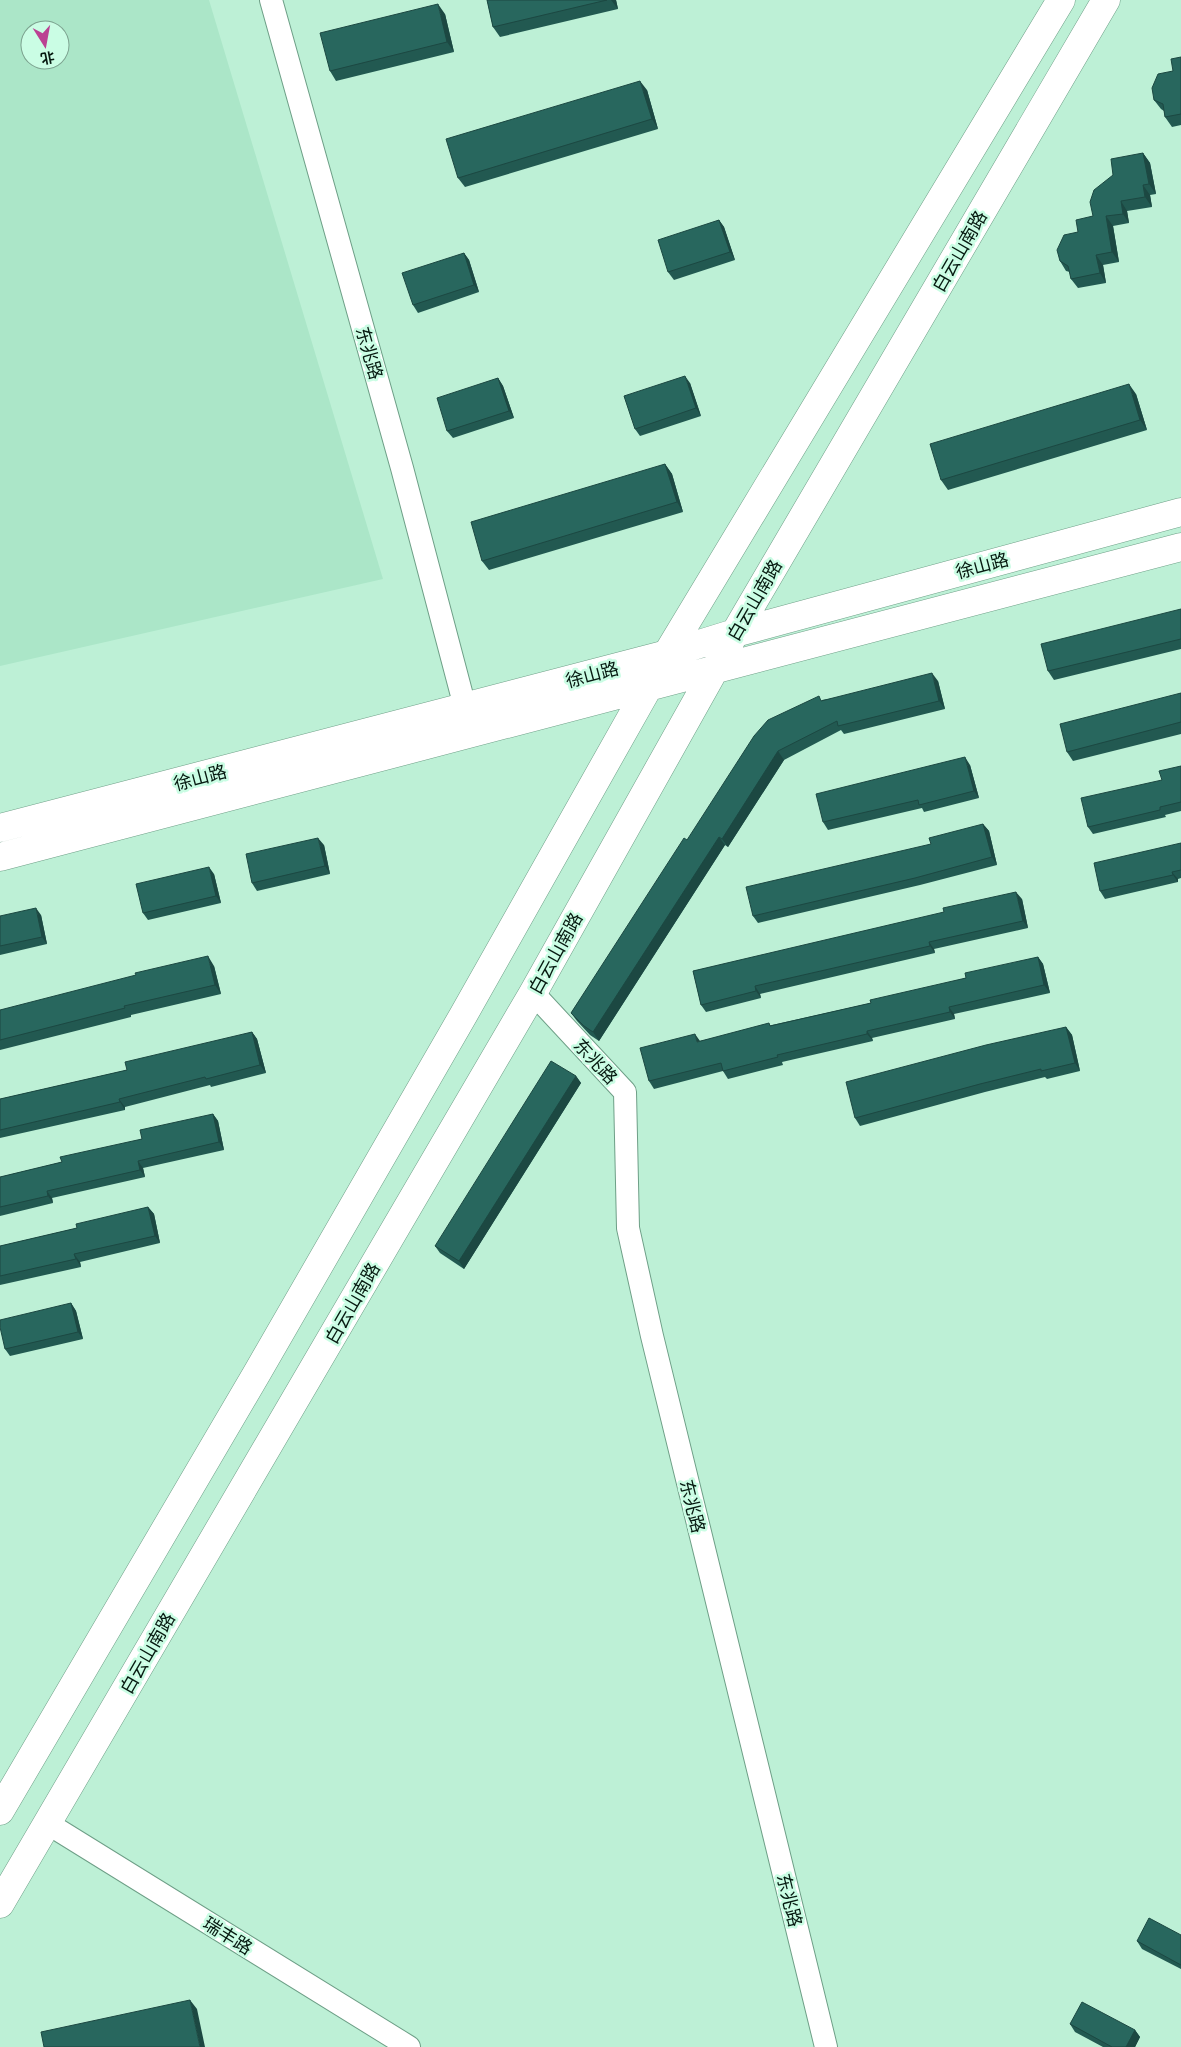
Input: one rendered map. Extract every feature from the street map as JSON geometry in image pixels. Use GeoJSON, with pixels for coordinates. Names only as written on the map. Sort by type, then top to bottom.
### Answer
{"type":"FeatureCollection","features":[{"type":"Feature","properties":{"kind":"main road"},"geometry":{"type":"LineString","coordinates":[[0,1811],[257,1373],[454,1031],[667,654],[1061,0]]}},
{"type":"Feature","properties":{"kind":"main road","name":"白云山南路"},"geometry":{"type":"LineString","coordinates":[[0,1904],[533,994],[713,671],[1106,0]]}},
{"type":"Feature","properties":{"kind":"main road","name":"徐山路"},"geometry":{"type":"LineString","coordinates":[[0,828],[667,654],[735,633],[1181,512]]}},
{"type":"Feature","properties":{"kind":"main road","name":"徐山路"},"geometry":{"type":"LineString","coordinates":[[0,857],[1181,547]]}},
{"type":"Feature","properties":{"kind":"street","name":"东兆路"},"geometry":{"type":"LineString","coordinates":[[271,0],[402,468],[466,707]]}},
{"type":"Feature","properties":{"kind":"street","name":"东兆路"},"geometry":{"type":"LineString","coordinates":[[533,994],[625,1092],[628,1228],[652,1336],[826,2047]]}},
{"type":"Feature","properties":{"kind":"street","name":"瑞丰路"},"geometry":{"type":"LineString","coordinates":[[47,1823],[409,2047]]}},
{"type":"Feature","properties":{"kind":"shaded area"},"geometry":{"type":"Polygon","coordinates":[[[0,0],[209,0],[383,579],[0,666],[0,0]]]}},
{"type":"Feature","properties":{"kind":"building"},"geometry":{"type":"Polygon","coordinates":[[[487,0],[607,0],[493,27],[487,0]]]}},
{"type":"Feature","properties":{"kind":"building"},"geometry":{"type":"Polygon","coordinates":[[[438,4],[447,42],[330,71],[320,33],[438,4]]]}},
{"type":"Feature","properties":{"kind":"building"},"geometry":{"type":"Polygon","coordinates":[[[1181,57],[1181,114],[1165,117],[1163,104],[1154,100],[1152,88],[1158,74],[1173,71],[1171,59],[1181,57]]]}},
{"type":"Feature","properties":{"kind":"building"},"geometry":{"type":"Polygon","coordinates":[[[640,81],[652,119],[458,178],[446,139],[640,81]]]}},
{"type":"Feature","properties":{"kind":"building"},"geometry":{"type":"Polygon","coordinates":[[[1143,153],[1149,184],[1143,185],[1145,197],[1121,201],[1123,214],[1106,216],[1112,252],[1096,255],[1100,273],[1071,279],[1068,266],[1060,261],[1057,250],[1064,235],[1078,232],[1076,220],[1093,216],[1090,202],[1094,190],[1113,175],[1111,159],[1143,153]]]}},
{"type":"Feature","properties":{"kind":"building"},"geometry":{"type":"Polygon","coordinates":[[[719,220],[730,252],[668,272],[658,240],[719,220]]]}},
{"type":"Feature","properties":{"kind":"building"},"geometry":{"type":"Polygon","coordinates":[[[464,253],[474,285],[413,305],[402,273],[464,253]]]}},
{"type":"Feature","properties":{"kind":"building"},"geometry":{"type":"Polygon","coordinates":[[[685,376],[696,408],[635,429],[624,396],[685,376]]]}},
{"type":"Feature","properties":{"kind":"building"},"geometry":{"type":"Polygon","coordinates":[[[498,378],[509,411],[447,431],[437,398],[498,378]]]}},
{"type":"Feature","properties":{"kind":"building"},"geometry":{"type":"Polygon","coordinates":[[[1129,384],[1140,420],[941,480],[930,444],[1129,384]]]}},
{"type":"Feature","properties":{"kind":"building"},"geometry":{"type":"Polygon","coordinates":[[[665,464],[677,502],[482,561],[471,522],[665,464]]]}},
{"type":"Feature","properties":{"kind":"building"},"geometry":{"type":"Polygon","coordinates":[[[1181,609],[1181,639],[1048,671],[1041,644],[1181,609]]]}},
{"type":"Feature","properties":{"kind":"building"},"geometry":{"type":"Polygon","coordinates":[[[932,673],[939,701],[838,726],[837,721],[778,751],[722,839],[719,837],[593,1032],[571,1013],[684,838],[687,840],[754,736],[768,720],[819,696],[821,701],[932,673]]]}},
{"type":"Feature","properties":{"kind":"building"},"geometry":{"type":"Polygon","coordinates":[[[1181,693],[1181,722],[1067,752],[1060,724],[1181,693]]]}},
{"type":"Feature","properties":{"kind":"building"},"geometry":{"type":"Polygon","coordinates":[[[965,757],[974,791],[919,805],[918,800],[823,822],[816,794],[965,757]]]}},
{"type":"Feature","properties":{"kind":"building"},"geometry":{"type":"Polygon","coordinates":[[[1181,766],[1181,802],[1160,807],[1160,810],[1088,827],[1081,798],[1162,780],[1159,771],[1181,766]]]}},
{"type":"Feature","properties":{"kind":"building"},"geometry":{"type":"Polygon","coordinates":[[[983,824],[992,857],[915,878],[753,916],[746,887],[931,844],[929,838],[983,824]]]}},
{"type":"Feature","properties":{"kind":"building"},"geometry":{"type":"Polygon","coordinates":[[[318,838],[325,866],[252,883],[246,854],[318,838]]]}},
{"type":"Feature","properties":{"kind":"building"},"geometry":{"type":"Polygon","coordinates":[[[1181,843],[1181,870],[1172,872],[1173,875],[1100,891],[1094,863],[1181,843]]]}},
{"type":"Feature","properties":{"kind":"building"},"geometry":{"type":"Polygon","coordinates":[[[209,867],[216,896],[143,913],[136,884],[209,867]]]}},
{"type":"Feature","properties":{"kind":"building"},"geometry":{"type":"Polygon","coordinates":[[[1016,892],[1023,921],[929,942],[930,946],[755,986],[756,991],[701,1005],[693,971],[944,912],[943,908],[1016,892]]]}},
{"type":"Feature","properties":{"kind":"building"},"geometry":{"type":"Polygon","coordinates":[[[36,908],[42,937],[0,946],[0,916],[36,908]]]}},
{"type":"Feature","properties":{"kind":"building"},"geometry":{"type":"Polygon","coordinates":[[[208,956],[215,985],[124,1006],[125,1008],[0,1040],[0,1010],[136,975],[135,973],[208,956]]]}},
{"type":"Feature","properties":{"kind":"building"},"geometry":{"type":"Polygon","coordinates":[[[1038,957],[1044,985],[949,1007],[950,1012],[867,1031],[867,1034],[777,1055],[778,1057],[723,1071],[721,1063],[649,1081],[640,1048],[695,1034],[697,1042],[769,1023],[770,1026],[871,1003],[870,1000],[966,978],[965,973],[1038,957]]]}},
{"type":"Feature","properties":{"kind":"building"},"geometry":{"type":"Polygon","coordinates":[[[1066,1027],[1075,1063],[980,1084],[855,1118],[846,1082],[986,1045],[1066,1027]]]}},
{"type":"Feature","properties":{"kind":"building"},"geometry":{"type":"Polygon","coordinates":[[[252,1032],[260,1065],[119,1099],[120,1102],[0,1130],[0,1099],[127,1070],[125,1062],[252,1032]]]}},
{"type":"Feature","properties":{"kind":"building"},"geometry":{"type":"Polygon","coordinates":[[[551,1061],[576,1076],[459,1261],[435,1246],[551,1061]]]}},
{"type":"Feature","properties":{"kind":"building"},"geometry":{"type":"Polygon","coordinates":[[[213,1114],[219,1142],[138,1161],[140,1170],[47,1191],[48,1196],[0,1207],[0,1177],[62,1162],[60,1157],[142,1139],[140,1130],[213,1114]]]}},
{"type":"Feature","properties":{"kind":"building"},"geometry":{"type":"Polygon","coordinates":[[[148,1207],[155,1236],[74,1254],[76,1259],[0,1276],[0,1246],[77,1228],[76,1224],[148,1207]]]}},
{"type":"Feature","properties":{"kind":"building"},"geometry":{"type":"Polygon","coordinates":[[[71,1303],[78,1332],[5,1349],[0,1320],[71,1303]]]}},
{"type":"Feature","properties":{"kind":"building"},"geometry":{"type":"Polygon","coordinates":[[[1149,1918],[1181,1935],[1181,1965],[1137,1941],[1149,1918]]]}},
{"type":"Feature","properties":{"kind":"building"},"geometry":{"type":"Polygon","coordinates":[[[190,2000],[200,2047],[44,2047],[41,2032],[190,2000]]]}},
{"type":"Feature","properties":{"kind":"building"},"geometry":{"type":"Polygon","coordinates":[[[1082,2002],[1135,2030],[1126,2047],[1112,2047],[1070,2024],[1082,2002]]]}}]}
